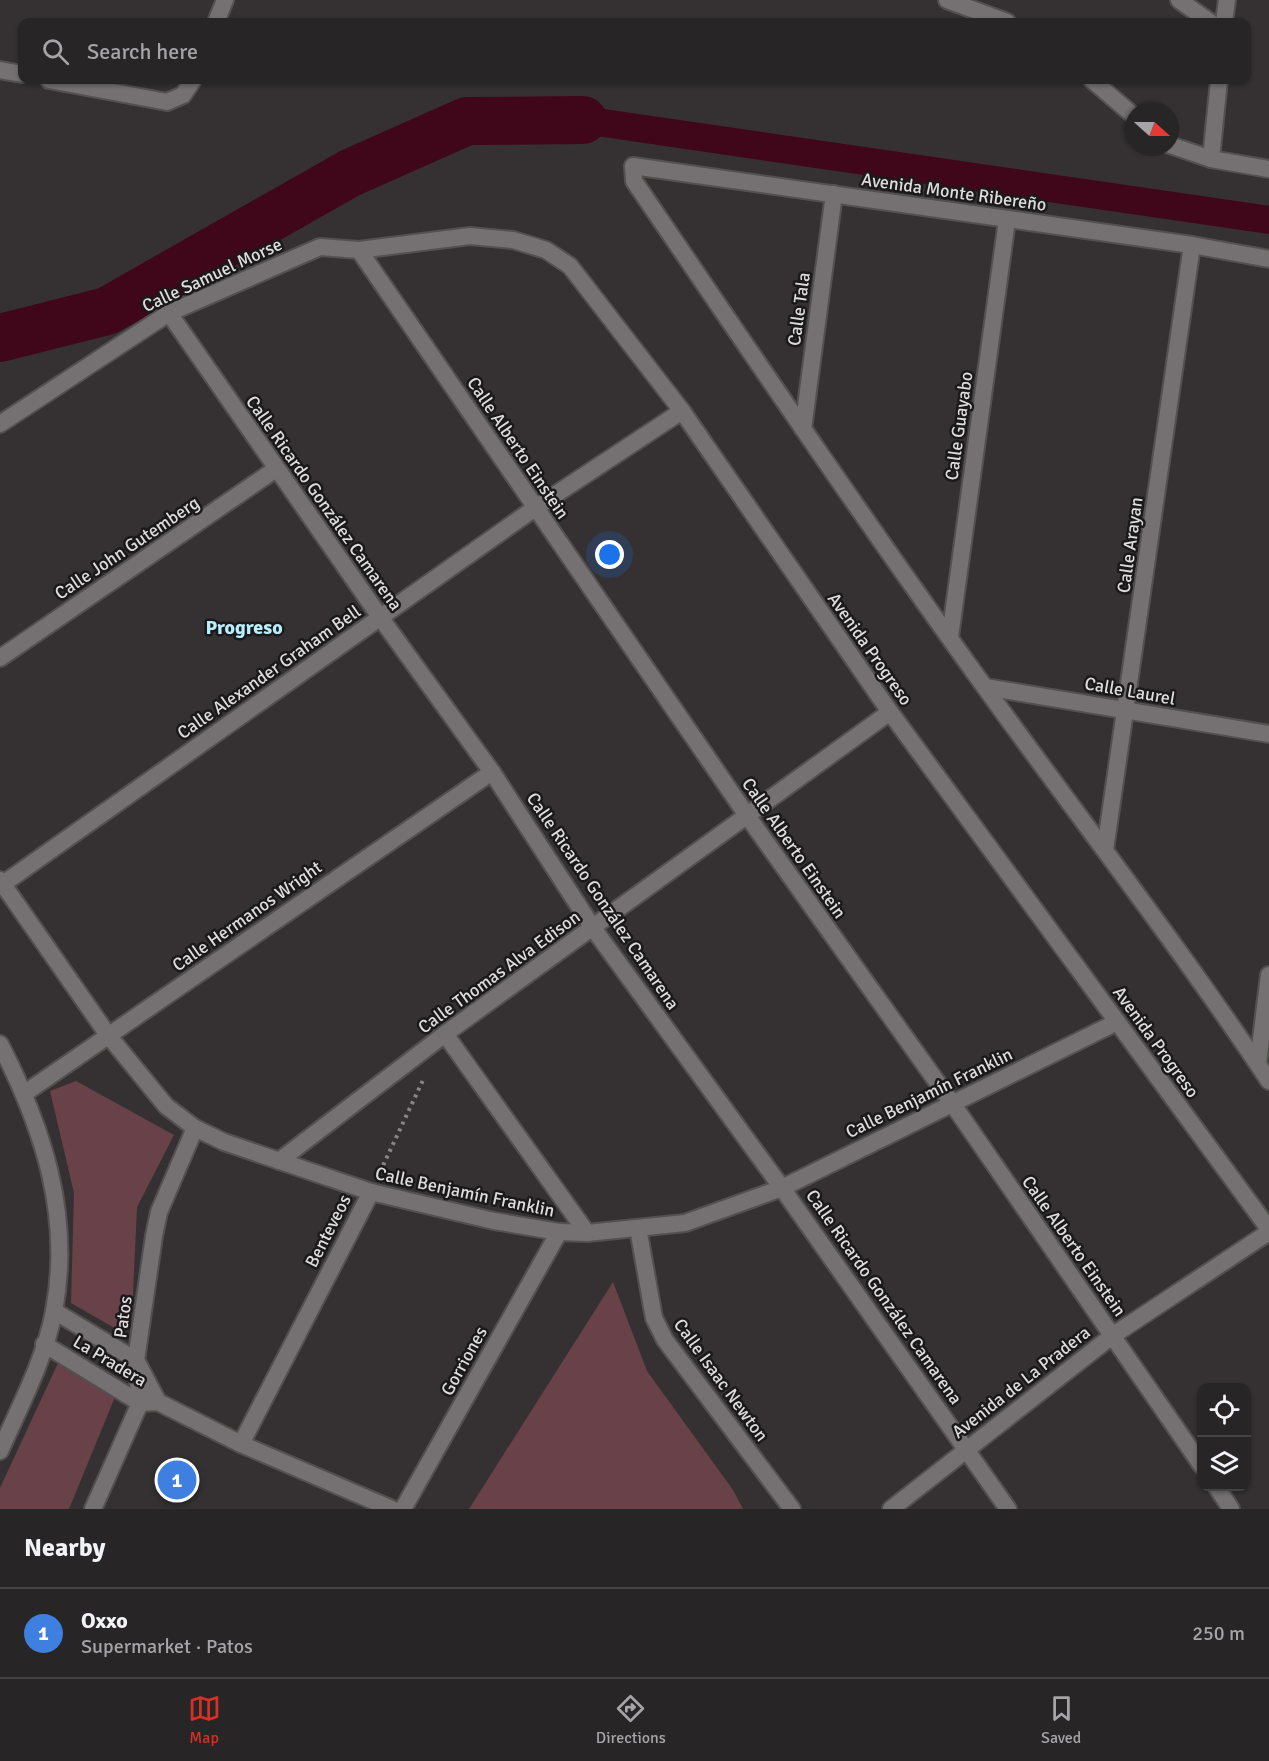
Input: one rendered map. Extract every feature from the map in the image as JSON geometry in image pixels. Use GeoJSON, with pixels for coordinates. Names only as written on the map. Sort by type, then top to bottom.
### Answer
{"type":"FeatureCollection","features":[{"type":"Feature","properties":{"kind":"street"},"geometry":{"type":"LineString","coordinates":[[218,18],[225,0]]}},
{"type":"Feature","properties":{"kind":"street"},"geometry":{"type":"LineString","coordinates":[[947,0],[996,18]]}},
{"type":"Feature","properties":{"kind":"street"},"geometry":{"type":"LineString","coordinates":[[1179,0],[1204,18]]}},
{"type":"Feature","properties":{"kind":"street"},"geometry":{"type":"LineString","coordinates":[[1225,18],[1227,0]]}},
{"type":"Feature","properties":{"kind":"street"},"geometry":{"type":"LineString","coordinates":[[0,70],[18,73]]}},
{"type":"Feature","properties":{"kind":"street"},"geometry":{"type":"LineString","coordinates":[[70,84],[166,102],[183,94],[190,84]]}},
{"type":"Feature","properties":{"kind":"street"},"geometry":{"type":"LineString","coordinates":[[1097,84],[1125,108]]}},
{"type":"Feature","properties":{"kind":"street"},"geometry":{"type":"LineString","coordinates":[[1211,159],[1219,84]]}},
{"type":"Feature","properties":{"kind":"street"},"geometry":{"type":"LineString","coordinates":[[1179,148],[1211,159],[1269,169]]}},
{"type":"Feature","properties":{"kind":"street","name":"Avenida Monte Ribereño"},"geometry":{"type":"LineString","coordinates":[[803,429],[634,181],[633,166],[1192,245],[1269,259]]}},
{"type":"Feature","properties":{"kind":"street","name":"Calle Tala"},"geometry":{"type":"LineString","coordinates":[[803,429],[834,194]]}},
{"type":"Feature","properties":{"kind":"street","name":"Calle Guayabo"},"geometry":{"type":"LineString","coordinates":[[950,637],[1007,220]]}},
{"type":"Feature","properties":{"kind":"street","name":"Avenida Progreso"},"geometry":{"type":"LineString","coordinates":[[359,250],[470,236],[513,240],[546,250],[570,266],[682,411],[890,712],[1269,1230]]}},
{"type":"Feature","properties":{"kind":"street","name":"Calle Arayan"},"geometry":{"type":"LineString","coordinates":[[1105,850],[1127,710],[1192,245]]}},
{"type":"Feature","properties":{"kind":"street","name":"Calle Samuel Morse"},"geometry":{"type":"LineString","coordinates":[[0,424],[169,313],[320,247],[359,250]]}},
{"type":"Feature","properties":{"kind":"street","name":"Calle Alberto Einstein"},"geometry":{"type":"LineString","coordinates":[[359,250],[746,814],[952,1103],[1197,1459]]}},
{"type":"Feature","properties":{"kind":"street","name":"Calle Ricardo González Camarena"},"geometry":{"type":"LineString","coordinates":[[169,313],[380,617],[492,772],[593,928],[782,1188],[1008,1509]]}},
{"type":"Feature","properties":{"kind":"street","name":"Calle Alexander Graham Bell"},"geometry":{"type":"LineString","coordinates":[[1,883],[535,508],[682,411]]}},
{"type":"Feature","properties":{"kind":"street"},"geometry":{"type":"LineString","coordinates":[[803,429],[984,687],[1105,850],[1269,1081]]}},
{"type":"Feature","properties":{"kind":"street","name":"Calle John Gutemberg"},"geometry":{"type":"LineString","coordinates":[[0,658],[276,469]]}},
{"type":"Feature","properties":{"kind":"street","name":"Calle Laurel"},"geometry":{"type":"LineString","coordinates":[[984,687],[1269,734]]}},
{"type":"Feature","properties":{"kind":"street","name":"Calle Thomas Alva Edison"},"geometry":{"type":"LineString","coordinates":[[279,1161],[445,1034],[890,712]]}},
{"type":"Feature","properties":{"kind":"street","name":"Calle Hermanos Wright"},"geometry":{"type":"LineString","coordinates":[[25,1093],[492,772]]}},
{"type":"Feature","properties":{"kind":"street","name":"Calle Benjamín Franklin"},"geometry":{"type":"LineString","coordinates":[[1,883],[108,1035],[166,1106],[195,1128],[224,1142],[371,1192],[494,1221],[559,1232],[587,1233],[685,1223],[782,1188],[1117,1022]]}},
{"type":"Feature","properties":{"kind":"street"},"geometry":{"type":"LineString","coordinates":[[1258,1064],[1269,975]]}},
{"type":"Feature","properties":{"kind":"street"},"geometry":{"type":"LineString","coordinates":[[445,1034],[587,1233]]}},
{"type":"Feature","properties":{"kind":"street"},"geometry":{"type":"LineString","coordinates":[[0,1044],[25,1093],[52,1176],[58,1212],[59,1250],[54,1311],[44,1344],[0,1451]]}},
{"type":"Feature","properties":{"kind":"street","name":"Patos"},"geometry":{"type":"LineString","coordinates":[[93,1509],[140,1403],[136,1360],[159,1212],[195,1128]]}},
{"type":"Feature","properties":{"kind":"street","name":"Benteveos"},"geometry":{"type":"LineString","coordinates":[[241,1444],[371,1192]]}},
{"type":"Feature","properties":{"kind":"street","name":"Calle Isaac Newton"},"geometry":{"type":"LineString","coordinates":[[638,1228],[654,1318],[665,1340],[792,1509]]}},
{"type":"Feature","properties":{"kind":"street","name":"Avenida de La Pradera"},"geometry":{"type":"LineString","coordinates":[[891,1509],[1112,1336],[1269,1230]]}},
{"type":"Feature","properties":{"kind":"street","name":"Gorriones"},"geometry":{"type":"LineString","coordinates":[[403,1509],[559,1232]]}},
{"type":"Feature","properties":{"kind":"street","name":"La Pradera"},"geometry":{"type":"LineString","coordinates":[[44,1344],[140,1403],[158,1402],[136,1360],[54,1311]]}},
{"type":"Feature","properties":{"kind":"street"},"geometry":{"type":"LineString","coordinates":[[158,1402],[241,1444],[392,1509]]}},
{"type":"Feature","properties":{"kind":"street"},"geometry":{"type":"LineString","coordinates":[[1219,1491],[1231,1509]]}},
{"type":"Feature","properties":{"kind":"path","name":"Benteveos"},"geometry":{"type":"LineString","coordinates":[[371,1192],[425,1076]]}},
{"type":"Feature","properties":{"kind":"shaded area"},"geometry":{"type":"Polygon","coordinates":[[[76,1081],[174,1135],[137,1207],[132,1315],[129,1328],[118,1330],[71,1303],[74,1193],[50,1091],[76,1081]]]}},
{"type":"Feature","properties":{"kind":"shaded area"},"geometry":{"type":"Polygon","coordinates":[[[613,1282],[647,1371],[733,1490],[743,1509],[469,1509],[613,1282]]]}},
{"type":"Feature","properties":{"kind":"shaded area"},"geometry":{"type":"Polygon","coordinates":[[[59,1361],[115,1397],[69,1509],[0,1509],[0,1488],[59,1361]]]}},
{"type":"Feature","properties":{"kind":"waterway"},"geometry":{"type":"LineString","coordinates":[[583,120],[1269,220]]}},
{"type":"Feature","properties":{"kind":"waterway"},"geometry":{"type":"LineString","coordinates":[[0,338],[107,311],[350,173],[467,121],[583,120]]}},
{"type":"Feature","properties":{"kind":"place","name":"Oxxo"},"geometry":{"type":"Point","coordinates":[177,1480]}},
{"type":"Feature","properties":{"kind":"district","name":"Progreso"},"geometry":{"type":"Point","coordinates":[244,627]}}]}
